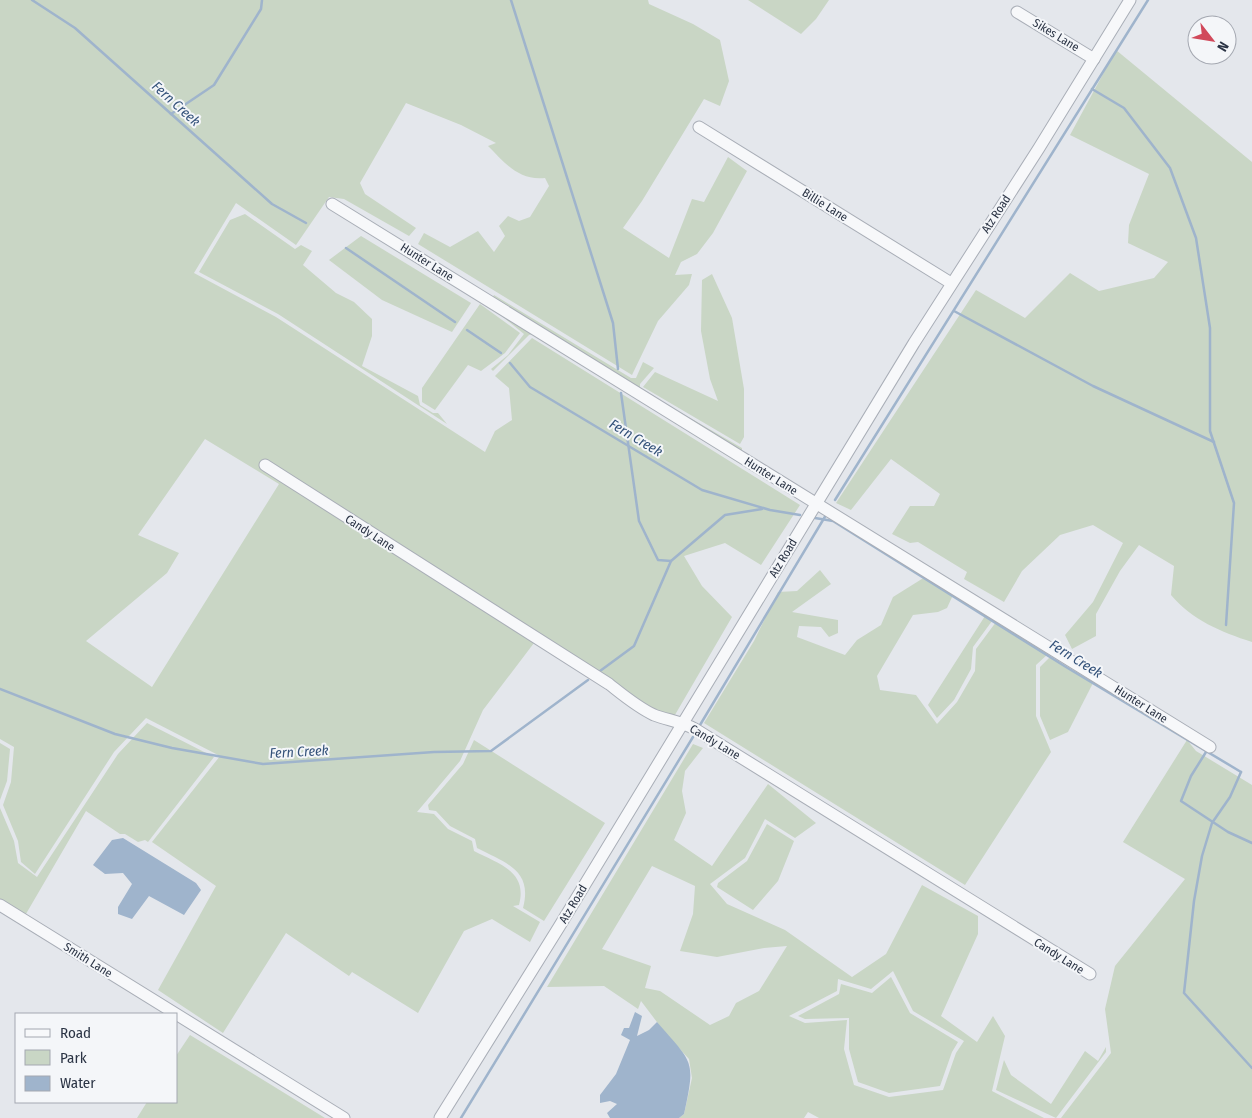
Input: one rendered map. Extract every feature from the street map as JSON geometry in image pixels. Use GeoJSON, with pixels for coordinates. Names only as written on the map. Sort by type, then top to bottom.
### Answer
{"type":"FeatureCollection","features":[{"type":"Feature","properties":{"kind":"street","name":"Atz Road"},"geometry":{"type":"LineString","coordinates":[[440,1118],[950,283],[1039,148],[1130,0]]}},
{"type":"Feature","properties":{"kind":"street","name":"Sikes Lane"},"geometry":{"type":"LineString","coordinates":[[1017,12],[1094,59]]}},
{"type":"Feature","properties":{"kind":"street","name":"Billie Lane"},"geometry":{"type":"LineString","coordinates":[[699,127],[950,283]]}},
{"type":"Feature","properties":{"kind":"street","name":"Hunter Lane"},"geometry":{"type":"LineString","coordinates":[[332,204],[1210,747]]}},
{"type":"Feature","properties":{"kind":"street","name":"Candy Lane"},"geometry":{"type":"LineString","coordinates":[[264,465],[609,684],[632,702],[654,715],[683,723],[1090,974]]}},
{"type":"Feature","properties":{"kind":"street","name":"Smith Lane"},"geometry":{"type":"LineString","coordinates":[[0,905],[174,1013]]}},
{"type":"Feature","properties":{"kind":"street","name":"Smith Lane"},"geometry":{"type":"LineString","coordinates":[[178,1015],[344,1118]]}},
{"type":"Feature","properties":{"kind":"green space"},"geometry":{"type":"Polygon","coordinates":[[[0,0],[648,0],[649,4],[693,24],[720,40],[729,81],[720,106],[704,99],[642,201],[623,228],[669,258],[692,199],[704,202],[728,157],[747,171],[713,233],[697,254],[681,262],[675,275],[692,274],[689,285],[658,321],[632,375],[418,244],[424,233],[450,247],[478,231],[494,252],[505,236],[499,226],[508,216],[519,221],[530,217],[549,186],[545,178],[528,177],[513,170],[488,146],[496,143],[461,125],[406,103],[360,183],[365,194],[416,228],[409,236],[344,199],[329,197],[296,245],[236,203],[194,273],[276,317],[485,452],[495,431],[512,420],[509,388],[495,376],[532,338],[800,505],[761,565],[725,543],[684,556],[702,586],[732,617],[672,720],[654,715],[537,639],[483,710],[460,761],[417,812],[434,814],[448,829],[472,841],[474,851],[502,865],[515,876],[521,893],[519,905],[513,906],[540,922],[530,942],[492,919],[464,931],[418,1013],[352,972],[349,976],[286,933],[223,1033],[158,990],[216,886],[152,842],[220,756],[146,718],[114,752],[35,874],[21,862],[18,841],[3,805],[11,782],[14,747],[0,739],[0,0]],[[205,439],[138,535],[179,553],[167,573],[86,641],[152,687],[279,484],[205,439]]]}},
{"type":"Feature","properties":{"kind":"green space"},"geometry":{"type":"Polygon","coordinates":[[[748,0],[829,0],[816,19],[801,34],[748,0]]]}},
{"type":"Feature","properties":{"kind":"green space"},"geometry":{"type":"Polygon","coordinates":[[[1116,50],[1252,162],[1252,642],[1208,624],[1179,604],[1171,595],[1174,566],[1139,545],[1120,571],[1096,614],[1096,636],[1072,649],[1065,635],[1093,602],[1123,543],[1093,525],[1060,535],[1022,571],[1004,602],[964,579],[967,572],[918,542],[910,543],[892,534],[910,506],[934,506],[940,494],[891,459],[851,510],[836,503],[976,290],[1025,318],[1070,273],[1099,291],[1154,278],[1168,262],[1128,243],[1129,225],[1149,174],[1070,135],[1116,50]]]}},
{"type":"Feature","properties":{"kind":"green space"},"geometry":{"type":"Polygon","coordinates":[[[245,214],[295,249],[301,245],[312,251],[303,265],[336,293],[354,302],[372,319],[372,336],[362,366],[418,396],[420,405],[433,413],[438,413],[447,424],[278,314],[199,272],[230,220],[245,214]]]}},
{"type":"Feature","properties":{"kind":"green space"},"geometry":{"type":"Polygon","coordinates":[[[361,236],[471,303],[452,332],[382,300],[329,260],[361,236]]]}},
{"type":"Feature","properties":{"kind":"green space"},"geometry":{"type":"Polygon","coordinates":[[[712,274],[732,318],[744,389],[744,437],[740,444],[643,387],[655,372],[718,401],[710,379],[701,331],[702,280],[712,274]]]}},
{"type":"Feature","properties":{"kind":"green space"},"geometry":{"type":"Polygon","coordinates":[[[494,295],[631,378],[636,378],[643,362],[654,368],[640,384],[640,389],[742,448],[742,465],[533,334],[529,335],[493,371],[491,369],[508,355],[524,334],[488,305],[494,295]]]}},
{"type":"Feature","properties":{"kind":"green space"},"geometry":{"type":"Polygon","coordinates":[[[480,304],[520,333],[505,353],[481,371],[468,365],[435,410],[422,402],[422,388],[480,304]]]}},
{"type":"Feature","properties":{"kind":"green space"},"geometry":{"type":"Polygon","coordinates":[[[820,570],[831,584],[792,612],[838,620],[838,633],[829,637],[821,627],[799,626],[797,637],[845,655],[857,640],[881,625],[893,597],[925,577],[953,595],[947,608],[938,612],[913,615],[877,676],[880,690],[916,695],[937,724],[957,702],[975,671],[976,649],[996,622],[1048,654],[1036,665],[1036,716],[1051,752],[965,885],[704,723],[754,641],[778,592],[797,591],[820,570]]]}},
{"type":"Feature","properties":{"kind":"green space"},"geometry":{"type":"Polygon","coordinates":[[[985,616],[992,621],[973,647],[971,669],[954,700],[937,718],[928,705],[985,616]]]}},
{"type":"Feature","properties":{"kind":"green space"},"geometry":{"type":"Polygon","coordinates":[[[1050,657],[1093,683],[1068,732],[1050,740],[1040,716],[1040,667],[1050,657]]]}},
{"type":"Feature","properties":{"kind":"green space"},"geometry":{"type":"Polygon","coordinates":[[[147,723],[214,757],[148,842],[145,840],[138,842],[125,834],[120,834],[86,811],[23,919],[0,906],[0,808],[14,841],[18,863],[37,877],[118,754],[147,723]]]}},
{"type":"Feature","properties":{"kind":"green space"},"geometry":{"type":"Polygon","coordinates":[[[474,740],[605,823],[544,921],[523,908],[524,885],[515,869],[477,848],[475,839],[450,826],[436,811],[429,810],[428,805],[463,764],[474,740]]]}},
{"type":"Feature","properties":{"kind":"green space"},"geometry":{"type":"Polygon","coordinates":[[[1187,740],[1196,751],[1252,785],[1252,1118],[1061,1118],[1111,1053],[1105,1009],[1115,966],[1185,879],[1123,842],[1187,740]]]}},
{"type":"Feature","properties":{"kind":"green space"},"geometry":{"type":"Polygon","coordinates":[[[0,743],[10,749],[7,781],[0,800],[0,743]]]}},
{"type":"Feature","properties":{"kind":"green space"},"geometry":{"type":"Polygon","coordinates":[[[693,744],[703,748],[685,771],[682,791],[686,813],[674,840],[712,866],[768,784],[816,823],[795,838],[765,819],[745,858],[710,884],[727,904],[785,930],[852,977],[886,954],[922,885],[978,916],[978,934],[941,1016],[977,1042],[993,1016],[1005,1036],[992,1091],[1044,1118],[819,1118],[808,1112],[804,1118],[679,1118],[684,1114],[692,1078],[689,1059],[666,1034],[641,1001],[638,1009],[604,986],[547,987],[693,744]],[[652,866],[602,949],[651,966],[645,988],[660,991],[710,1025],[729,1016],[736,1003],[759,991],[787,946],[764,948],[717,957],[680,951],[693,914],[695,886],[652,866]],[[893,971],[871,989],[838,979],[837,991],[789,1016],[805,1023],[847,1020],[844,1049],[854,1085],[889,1097],[943,1090],[956,1053],[964,1041],[913,1011],[893,971]]]}},
{"type":"Feature","properties":{"kind":"green space"},"geometry":{"type":"Polygon","coordinates":[[[767,824],[794,841],[778,881],[753,910],[717,887],[718,883],[747,861],[767,824]]]}},
{"type":"Feature","properties":{"kind":"green space"},"geometry":{"type":"Polygon","coordinates":[[[891,977],[910,1013],[958,1042],[952,1052],[940,1086],[889,1093],[858,1082],[849,1049],[849,1018],[805,1019],[798,1016],[839,994],[841,984],[872,993],[891,977]]]}},
{"type":"Feature","properties":{"kind":"green space"},"geometry":{"type":"Polygon","coordinates":[[[190,1035],[325,1118],[137,1118],[146,1103],[178,1103],[178,1053],[190,1035]]]}},
{"type":"Feature","properties":{"kind":"green space"},"geometry":{"type":"Polygon","coordinates":[[[1106,1047],[1106,1052],[1056,1118],[996,1090],[1004,1060],[1011,1075],[1051,1104],[1085,1051],[1098,1061],[1106,1047]]]}},
{"type":"Feature","properties":{"kind":"water"},"geometry":{"type":"Polygon","coordinates":[[[123,838],[196,883],[201,890],[184,915],[149,896],[132,919],[118,914],[118,907],[132,884],[123,873],[105,874],[93,865],[112,840],[123,838]]]}},
{"type":"Feature","properties":{"kind":"water"},"geometry":{"type":"Polygon","coordinates":[[[635,1012],[642,1016],[637,1036],[649,1030],[657,1022],[685,1055],[690,1072],[690,1082],[684,1114],[679,1118],[610,1118],[607,1113],[617,1104],[610,1101],[600,1103],[600,1095],[616,1074],[630,1040],[621,1035],[624,1028],[629,1028],[635,1012]]]}},
{"type":"Feature","properties":{"kind":"waterway","name":"Fern Creek"},"geometry":{"type":"LineString","coordinates":[[32,0],[75,28],[272,204],[306,223]]}},
{"type":"Feature","properties":{"kind":"waterway"},"geometry":{"type":"LineString","coordinates":[[171,114],[214,85],[261,9],[262,0]]}},
{"type":"Feature","properties":{"kind":"waterway"},"geometry":{"type":"LineString","coordinates":[[511,0],[613,323],[618,369]]}},
{"type":"Feature","properties":{"kind":"waterway"},"geometry":{"type":"LineString","coordinates":[[835,500],[1148,0]]}},
{"type":"Feature","properties":{"kind":"waterway"},"geometry":{"type":"LineString","coordinates":[[1092,89],[1124,108],[1170,168],[1196,238],[1210,328],[1210,431],[1234,503],[1226,625]]}},
{"type":"Feature","properties":{"kind":"waterway","name":"Fern Creek"},"geometry":{"type":"LineString","coordinates":[[346,248],[455,322]]}},
{"type":"Feature","properties":{"kind":"waterway"},"geometry":{"type":"LineString","coordinates":[[954,311],[1093,386],[1214,442]]}},
{"type":"Feature","properties":{"kind":"waterway","name":"Fern Creek"},"geometry":{"type":"LineString","coordinates":[[467,330],[501,353]]}},
{"type":"Feature","properties":{"kind":"waterway","name":"Fern Creek"},"geometry":{"type":"LineString","coordinates":[[510,363],[530,387],[702,490],[770,510],[800,515]]}},
{"type":"Feature","properties":{"kind":"waterway"},"geometry":{"type":"LineString","coordinates":[[621,393],[639,521],[658,560],[671,561]]}},
{"type":"Feature","properties":{"kind":"waterway","name":"Fern Creek"},"geometry":{"type":"LineString","coordinates":[[600,671],[634,646],[671,561],[725,515],[762,509]]}},
{"type":"Feature","properties":{"kind":"waterway"},"geometry":{"type":"LineString","coordinates":[[700,725],[826,515]]}},
{"type":"Feature","properties":{"kind":"waterway","name":"Fern Creek"},"geometry":{"type":"LineString","coordinates":[[815,518],[833,521],[1066,667],[1241,772]]}},
{"type":"Feature","properties":{"kind":"waterway","name":"Fern Creek"},"geometry":{"type":"LineString","coordinates":[[0,689],[115,734],[172,748],[263,764],[434,752],[491,751],[588,680]]}},
{"type":"Feature","properties":{"kind":"waterway"},"geometry":{"type":"LineString","coordinates":[[461,1118],[693,737]]}},
{"type":"Feature","properties":{"kind":"waterway","name":"Fern Creek"},"geometry":{"type":"LineString","coordinates":[[1206,752],[1191,776],[1181,801],[1228,832],[1252,843]]}},
{"type":"Feature","properties":{"kind":"waterway"},"geometry":{"type":"LineString","coordinates":[[1241,772],[1230,797],[1212,823],[1202,856],[1194,901],[1184,993],[1252,1068]]}}]}
